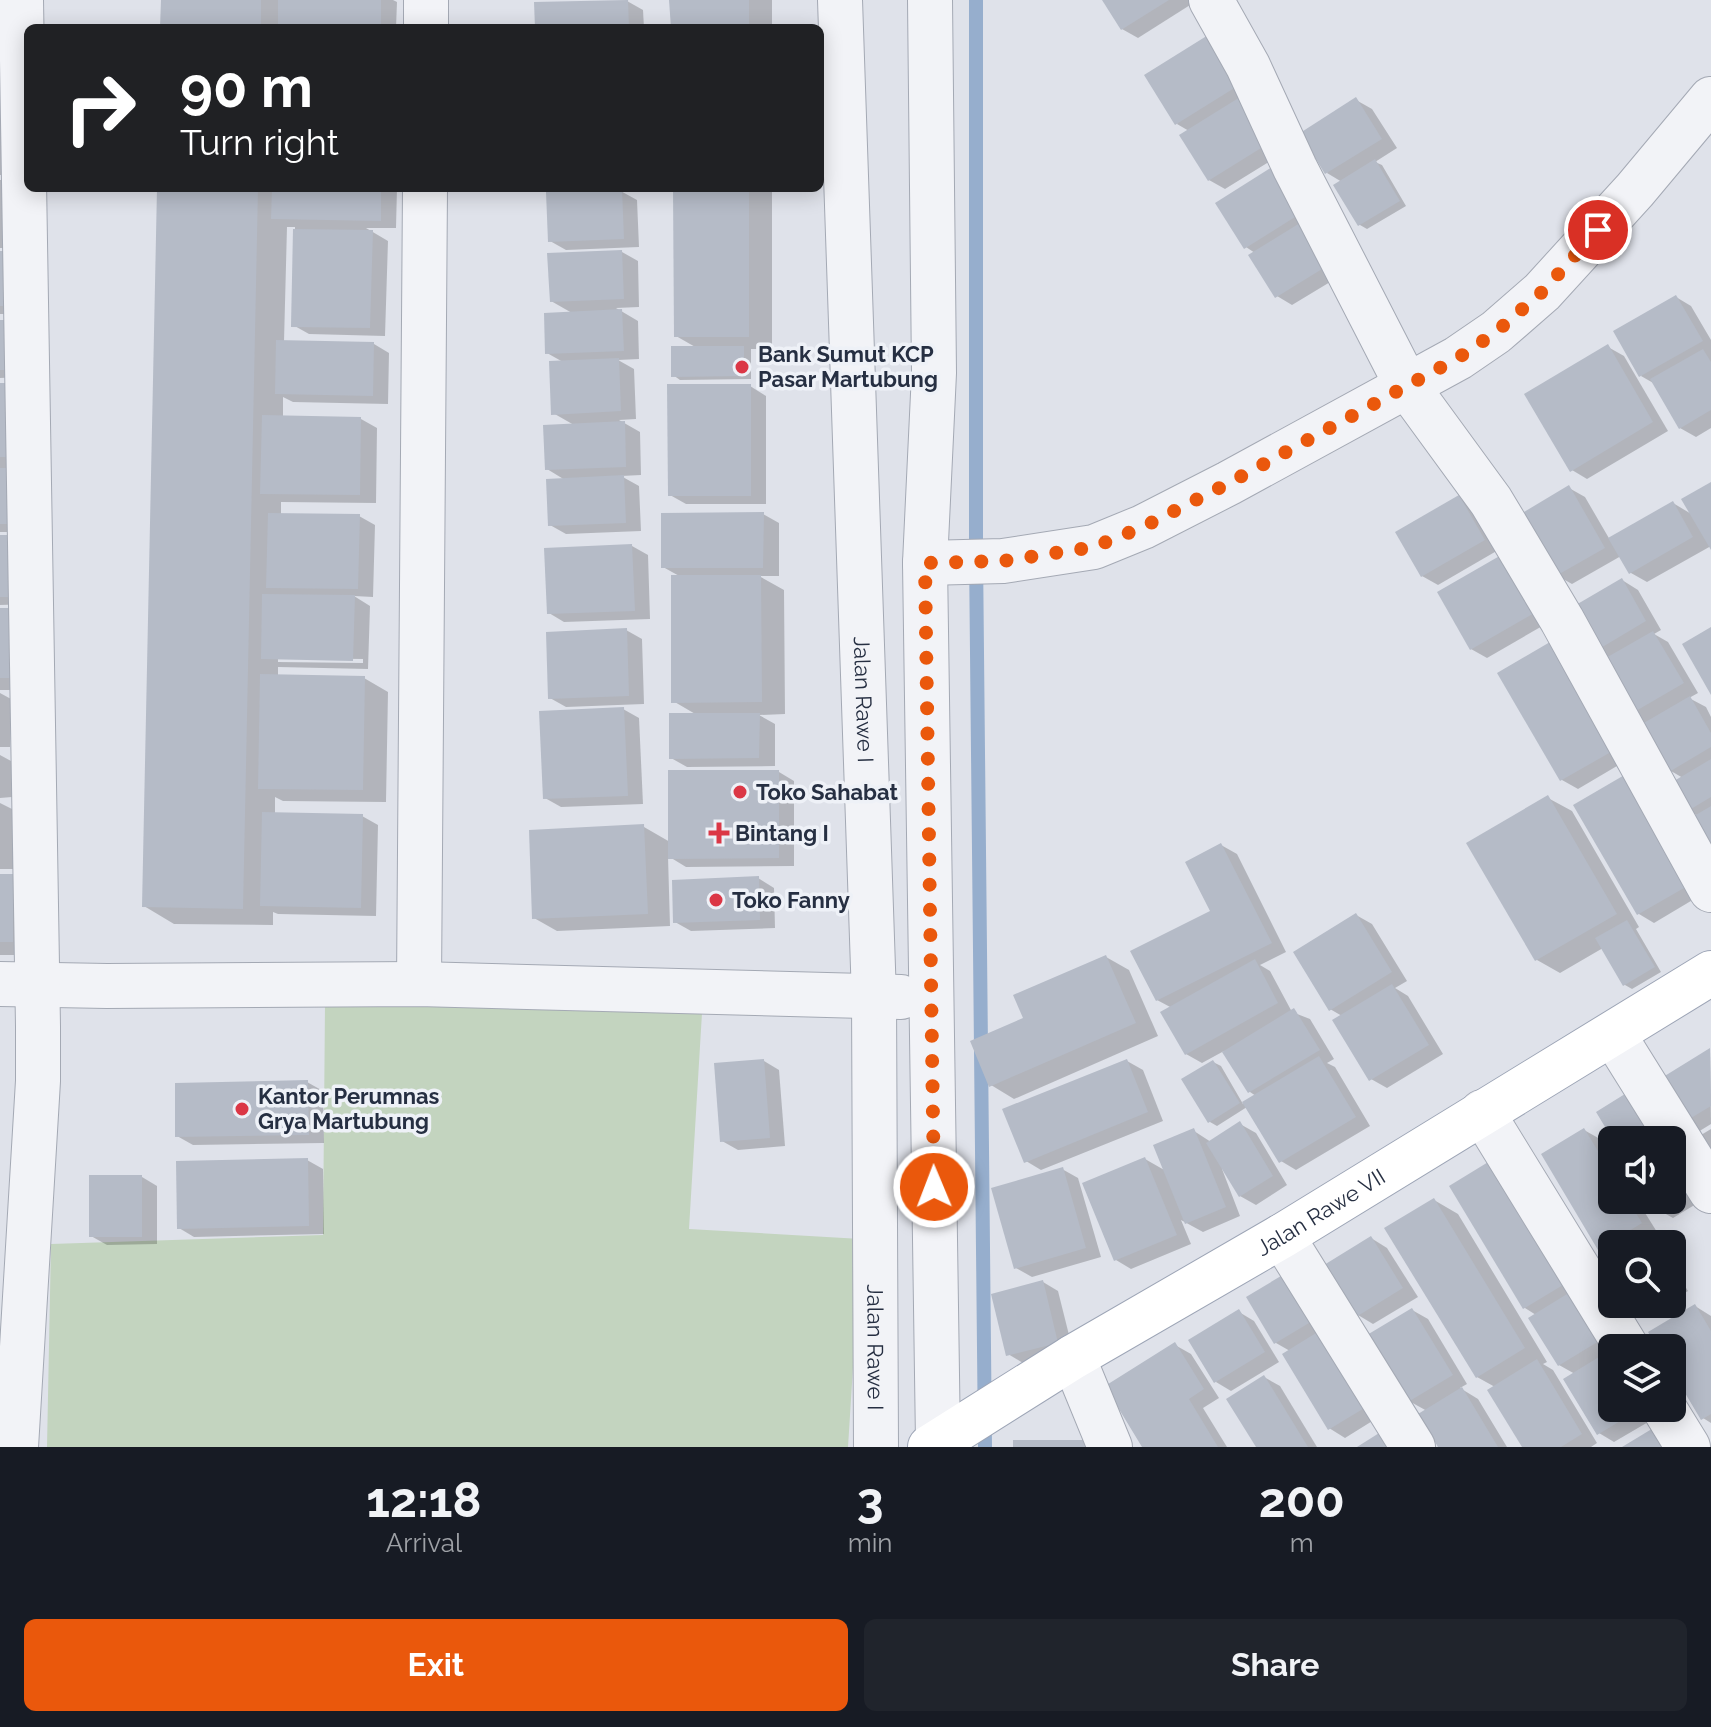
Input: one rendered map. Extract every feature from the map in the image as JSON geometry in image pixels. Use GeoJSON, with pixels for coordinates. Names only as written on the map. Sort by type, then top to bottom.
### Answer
{"type":"FeatureCollection","features":[{"type":"Feature","properties":{"kind":"main road","name":"Jalan Rawe VII"},"geometry":{"type":"LineString","coordinates":[[956,1432],[1073,1357],[1282,1236],[1711,973]]}},
{"type":"Feature","properties":{"kind":"street"},"geometry":{"type":"LineString","coordinates":[[16,1447],[38,1081],[18,985],[21,0]]}},
{"type":"Feature","properties":{"kind":"street"},"geometry":{"type":"LineString","coordinates":[[426,0],[426,24]]}},
{"type":"Feature","properties":{"kind":"street","name":"Jalan Rawe I"},"geometry":{"type":"LineString","coordinates":[[840,0],[874,997],[876,1447]]}},
{"type":"Feature","properties":{"kind":"street"},"geometry":{"type":"LineString","coordinates":[[930,0],[934,373],[960,562],[932,996],[956,1432]]}},
{"type":"Feature","properties":{"kind":"street"},"geometry":{"type":"LineString","coordinates":[[1211,0],[1248,66],[1302,182],[1407,386],[1491,501],[1562,620],[1711,890]]}},
{"type":"Feature","properties":{"kind":"street"},"geometry":{"type":"LineString","coordinates":[[960,562],[1094,547],[1143,527],[1458,358],[1496,332],[1542,292],[1635,190],[1711,99]]}},
{"type":"Feature","properties":{"kind":"street"},"geometry":{"type":"LineString","coordinates":[[419,984],[425,192]]}},
{"type":"Feature","properties":{"kind":"street"},"geometry":{"type":"LineString","coordinates":[[18,985],[419,984],[932,996]]}},
{"type":"Feature","properties":{"kind":"street"},"geometry":{"type":"LineString","coordinates":[[1613,1034],[1711,1191]]}},
{"type":"Feature","properties":{"kind":"street"},"geometry":{"type":"LineString","coordinates":[[1482,1112],[1618,1334]]}},
{"type":"Feature","properties":{"kind":"street"},"geometry":{"type":"LineString","coordinates":[[1282,1236],[1413,1447]]}},
{"type":"Feature","properties":{"kind":"street"},"geometry":{"type":"LineString","coordinates":[[1073,1357],[1110,1447]]}},
{"type":"Feature","properties":{"kind":"street"},"geometry":{"type":"LineString","coordinates":[[1673,1422],[1688,1447]]}},
{"type":"Feature","properties":{"kind":"green space"},"geometry":{"type":"Polygon","coordinates":[[[325,1004],[702,1013],[689,1229],[861,1239],[848,1447],[47,1447],[51,1244],[323,1235],[325,1004]]]}},
{"type":"Feature","properties":{"kind":"building"},"geometry":{"type":"Polygon","coordinates":[[[161,0],[261,0],[261,24],[160,24],[161,0]]]}},
{"type":"Feature","properties":{"kind":"building"},"geometry":{"type":"Polygon","coordinates":[[[278,0],[381,0],[381,24],[278,24],[278,0]]]}},
{"type":"Feature","properties":{"kind":"building"},"geometry":{"type":"Polygon","coordinates":[[[628,0],[629,24],[535,24],[534,2],[628,0]]]}},
{"type":"Feature","properties":{"kind":"building"},"geometry":{"type":"Polygon","coordinates":[[[669,0],[749,0],[749,24],[671,24],[669,0]]]}},
{"type":"Feature","properties":{"kind":"building"},"geometry":{"type":"Polygon","coordinates":[[[1102,0],[1169,0],[1121,30],[1102,0]]]}},
{"type":"Feature","properties":{"kind":"building"},"geometry":{"type":"Polygon","coordinates":[[[1213,32],[1244,82],[1175,125],[1144,75],[1213,32]]]}},
{"type":"Feature","properties":{"kind":"building"},"geometry":{"type":"Polygon","coordinates":[[[1245,94],[1274,140],[1208,181],[1179,135],[1245,94]]]}},
{"type":"Feature","properties":{"kind":"building"},"geometry":{"type":"Polygon","coordinates":[[[1356,97],[1382,139],[1325,174],[1300,133],[1356,97]]]}},
{"type":"Feature","properties":{"kind":"building"},"geometry":{"type":"Polygon","coordinates":[[[1375,159],[1400,201],[1358,226],[1333,185],[1375,159]]]}},
{"type":"Feature","properties":{"kind":"building"},"geometry":{"type":"Polygon","coordinates":[[[1275,165],[1303,212],[1244,249],[1215,203],[1275,165]]]}},
{"type":"Feature","properties":{"kind":"building"},"geometry":{"type":"Polygon","coordinates":[[[157,192],[258,192],[243,909],[142,907],[157,192]]]}},
{"type":"Feature","properties":{"kind":"building"},"geometry":{"type":"Polygon","coordinates":[[[272,192],[381,192],[381,221],[271,219],[272,192]]]}},
{"type":"Feature","properties":{"kind":"building"},"geometry":{"type":"Polygon","coordinates":[[[546,192],[622,192],[624,239],[548,242],[546,192]]]}},
{"type":"Feature","properties":{"kind":"building"},"geometry":{"type":"Polygon","coordinates":[[[673,192],[749,192],[749,337],[674,337],[673,192]]]}},
{"type":"Feature","properties":{"kind":"building"},"geometry":{"type":"Polygon","coordinates":[[[1308,218],[1335,261],[1275,298],[1248,255],[1308,218]]]}},
{"type":"Feature","properties":{"kind":"building"},"geometry":{"type":"Polygon","coordinates":[[[293,229],[373,230],[370,328],[291,327],[293,229]]]}},
{"type":"Feature","properties":{"kind":"building"},"geometry":{"type":"Polygon","coordinates":[[[622,250],[624,299],[550,302],[547,253],[622,250]]]}},
{"type":"Feature","properties":{"kind":"building"},"geometry":{"type":"Polygon","coordinates":[[[0,251],[17,251],[17,306],[0,306],[0,251]]]}},
{"type":"Feature","properties":{"kind":"building"},"geometry":{"type":"Polygon","coordinates":[[[1676,295],[1703,341],[1639,377],[1613,331],[1676,295]]]}},
{"type":"Feature","properties":{"kind":"building"},"geometry":{"type":"Polygon","coordinates":[[[622,309],[624,351],[545,354],[544,313],[622,309]]]}},
{"type":"Feature","properties":{"kind":"building"},"geometry":{"type":"Polygon","coordinates":[[[0,320],[7,320],[7,370],[0,370],[0,320]]]}},
{"type":"Feature","properties":{"kind":"building"},"geometry":{"type":"Polygon","coordinates":[[[276,340],[374,342],[373,396],[275,394],[276,340]]]}},
{"type":"Feature","properties":{"kind":"building"},"geometry":{"type":"Polygon","coordinates":[[[1608,344],[1653,422],[1570,472],[1524,394],[1608,344]]]}},
{"type":"Feature","properties":{"kind":"building"},"geometry":{"type":"Polygon","coordinates":[[[671,346],[744,346],[744,376],[671,377],[671,346]]]}},
{"type":"Feature","properties":{"kind":"building"},"geometry":{"type":"Polygon","coordinates":[[[1703,349],[1711,362],[1711,410],[1679,429],[1650,379],[1703,349]]]}},
{"type":"Feature","properties":{"kind":"building"},"geometry":{"type":"Polygon","coordinates":[[[619,358],[621,411],[551,415],[549,361],[619,358]]]}},
{"type":"Feature","properties":{"kind":"building"},"geometry":{"type":"Polygon","coordinates":[[[0,383],[8,383],[9,457],[0,457],[0,383]]]}},
{"type":"Feature","properties":{"kind":"building"},"geometry":{"type":"Polygon","coordinates":[[[667,384],[751,384],[751,496],[668,496],[667,384]]]}},
{"type":"Feature","properties":{"kind":"building"},"geometry":{"type":"Polygon","coordinates":[[[262,415],[361,417],[360,495],[260,494],[262,415]]]}},
{"type":"Feature","properties":{"kind":"building"},"geometry":{"type":"Polygon","coordinates":[[[625,421],[626,467],[545,470],[543,425],[625,421]]]}},
{"type":"Feature","properties":{"kind":"building"},"geometry":{"type":"Polygon","coordinates":[[[0,468],[11,468],[11,524],[0,524],[0,468]]]}},
{"type":"Feature","properties":{"kind":"building"},"geometry":{"type":"Polygon","coordinates":[[[624,475],[626,523],[548,526],[546,479],[624,475]]]}},
{"type":"Feature","properties":{"kind":"building"},"geometry":{"type":"Polygon","coordinates":[[[1711,482],[1711,550],[1681,499],[1711,482]]]}},
{"type":"Feature","properties":{"kind":"building"},"geometry":{"type":"Polygon","coordinates":[[[1569,485],[1605,548],[1554,577],[1519,515],[1569,485]]]}},
{"type":"Feature","properties":{"kind":"building"},"geometry":{"type":"Polygon","coordinates":[[[1459,495],[1485,540],[1421,577],[1395,532],[1459,495]]]}},
{"type":"Feature","properties":{"kind":"building"},"geometry":{"type":"Polygon","coordinates":[[[1673,501],[1693,537],[1629,574],[1608,538],[1673,501]]]}},
{"type":"Feature","properties":{"kind":"building"},"geometry":{"type":"Polygon","coordinates":[[[764,512],[763,568],[661,568],[661,513],[764,512]]]}},
{"type":"Feature","properties":{"kind":"building"},"geometry":{"type":"Polygon","coordinates":[[[268,513],[360,514],[358,589],[266,588],[268,513]]]}},
{"type":"Feature","properties":{"kind":"building"},"geometry":{"type":"Polygon","coordinates":[[[0,535],[17,535],[17,597],[0,597],[0,535]]]}},
{"type":"Feature","properties":{"kind":"building"},"geometry":{"type":"Polygon","coordinates":[[[632,544],[635,611],[547,614],[544,548],[632,544]]]}},
{"type":"Feature","properties":{"kind":"building"},"geometry":{"type":"Polygon","coordinates":[[[1503,554],[1536,612],[1470,650],[1437,592],[1503,554]]]}},
{"type":"Feature","properties":{"kind":"building"},"geometry":{"type":"Polygon","coordinates":[[[671,575],[761,575],[762,702],[671,703],[671,575]]]}},
{"type":"Feature","properties":{"kind":"building"},"geometry":{"type":"Polygon","coordinates":[[[1622,578],[1646,621],[1594,652],[1569,609],[1622,578]]]}},
{"type":"Feature","properties":{"kind":"building"},"geometry":{"type":"Polygon","coordinates":[[[262,594],[355,595],[353,661],[261,659],[262,594]]]}},
{"type":"Feature","properties":{"kind":"building"},"geometry":{"type":"Polygon","coordinates":[[[0,608],[10,608],[10,678],[0,678],[0,608]]]}},
{"type":"Feature","properties":{"kind":"building"},"geometry":{"type":"Polygon","coordinates":[[[1711,627],[1711,695],[1682,644],[1711,627]]]}},
{"type":"Feature","properties":{"kind":"building"},"geometry":{"type":"Polygon","coordinates":[[[627,628],[629,696],[548,699],[546,632],[627,628]]]}},
{"type":"Feature","properties":{"kind":"building"},"geometry":{"type":"Polygon","coordinates":[[[1653,631],[1684,683],[1629,715],[1597,663],[1653,631]]]}},
{"type":"Feature","properties":{"kind":"building"},"geometry":{"type":"Polygon","coordinates":[[[1562,635],[1625,744],[1560,781],[1497,673],[1562,635]]]}},
{"type":"Feature","properties":{"kind":"building"},"geometry":{"type":"Polygon","coordinates":[[[260,674],[365,676],[363,790],[258,789],[260,674]]]}},
{"type":"Feature","properties":{"kind":"building"},"geometry":{"type":"Polygon","coordinates":[[[1690,696],[1711,733],[1711,747],[1669,772],[1642,724],[1690,696]]]}},
{"type":"Feature","properties":{"kind":"building"},"geometry":{"type":"Polygon","coordinates":[[[624,707],[628,796],[543,799],[539,711],[624,707]]]}},
{"type":"Feature","properties":{"kind":"building"},"geometry":{"type":"Polygon","coordinates":[[[669,713],[760,713],[759,758],[669,759],[669,713]]]}},
{"type":"Feature","properties":{"kind":"building"},"geometry":{"type":"Polygon","coordinates":[[[1711,759],[1711,797],[1686,812],[1669,784],[1711,759]]]}},
{"type":"Feature","properties":{"kind":"building"},"geometry":{"type":"Polygon","coordinates":[[[668,770],[779,770],[779,858],[668,859],[668,770]]]}},
{"type":"Feature","properties":{"kind":"building"},"geometry":{"type":"Polygon","coordinates":[[[1633,770],[1698,880],[1637,915],[1573,805],[1633,770]]]}},
{"type":"Feature","properties":{"kind":"building"},"geometry":{"type":"Polygon","coordinates":[[[1548,795],[1617,914],[1535,961],[1466,843],[1548,795]]]}},
{"type":"Feature","properties":{"kind":"building"},"geometry":{"type":"Polygon","coordinates":[[[1711,806],[1711,857],[1689,819],[1711,806]]]}},
{"type":"Feature","properties":{"kind":"building"},"geometry":{"type":"Polygon","coordinates":[[[262,812],[363,814],[361,908],[260,906],[262,812]]]}},
{"type":"Feature","properties":{"kind":"building"},"geometry":{"type":"Polygon","coordinates":[[[644,824],[648,914],[532,919],[529,830],[644,824]]]}},
{"type":"Feature","properties":{"kind":"building"},"geometry":{"type":"Polygon","coordinates":[[[1221,843],[1272,943],[1156,1001],[1130,951],[1210,911],[1185,862],[1221,843]]]}},
{"type":"Feature","properties":{"kind":"building"},"geometry":{"type":"Polygon","coordinates":[[[0,874],[13,874],[13,942],[0,942],[0,874]]]}},
{"type":"Feature","properties":{"kind":"building","name":"Toko Fanny"},"geometry":{"type":"Polygon","coordinates":[[[759,876],[760,920],[673,923],[672,880],[759,876]]]}},
{"type":"Feature","properties":{"kind":"building"},"geometry":{"type":"Polygon","coordinates":[[[1356,913],[1392,972],[1329,1011],[1293,952],[1356,913]]]}},
{"type":"Feature","properties":{"kind":"building"},"geometry":{"type":"Polygon","coordinates":[[[1627,920],[1655,967],[1623,986],[1595,938],[1627,920]]]}},
{"type":"Feature","properties":{"kind":"building"},"geometry":{"type":"Polygon","coordinates":[[[1106,955],[1136,1023],[989,1087],[970,1041],[1023,1018],[1013,995],[1106,955]]]}},
{"type":"Feature","properties":{"kind":"building"},"geometry":{"type":"Polygon","coordinates":[[[1255,959],[1278,1003],[1185,1055],[1160,1012],[1255,959]]]}},
{"type":"Feature","properties":{"kind":"building"},"geometry":{"type":"Polygon","coordinates":[[[1392,984],[1429,1045],[1369,1081],[1332,1020],[1392,984]]]}},
{"type":"Feature","properties":{"kind":"building"},"geometry":{"type":"Polygon","coordinates":[[[1294,1008],[1320,1050],[1248,1093],[1222,1052],[1294,1008]]]}},
{"type":"Feature","properties":{"kind":"building"},"geometry":{"type":"Polygon","coordinates":[[[1710,1048],[1711,1106],[1681,1124],[1655,1082],[1710,1048]]]}},
{"type":"Feature","properties":{"kind":"building"},"geometry":{"type":"Polygon","coordinates":[[[1319,1056],[1356,1117],[1279,1163],[1242,1102],[1319,1056]]]}},
{"type":"Feature","properties":{"kind":"building"},"geometry":{"type":"Polygon","coordinates":[[[764,1059],[770,1138],[720,1142],[714,1063],[764,1059]]]}},
{"type":"Feature","properties":{"kind":"building"},"geometry":{"type":"Polygon","coordinates":[[[1127,1059],[1148,1112],[1024,1163],[1002,1109],[1127,1059]]]}},
{"type":"Feature","properties":{"kind":"building"},"geometry":{"type":"Polygon","coordinates":[[[1213,1060],[1240,1103],[1208,1123],[1181,1079],[1213,1060]]]}},
{"type":"Feature","properties":{"kind":"building","name":"Kantor Perumnas Grya Martubung"},"geometry":{"type":"Polygon","coordinates":[[[308,1080],[309,1135],[175,1137],[175,1083],[308,1080]]]}},
{"type":"Feature","properties":{"kind":"building"},"geometry":{"type":"Polygon","coordinates":[[[1641,1084],[1666,1126],[1604,1126],[1596,1112],[1641,1084]]]}},
{"type":"Feature","properties":{"kind":"building"},"geometry":{"type":"Polygon","coordinates":[[[1240,1121],[1273,1176],[1239,1197],[1206,1143],[1240,1121]]]}},
{"type":"Feature","properties":{"kind":"building"},"geometry":{"type":"Polygon","coordinates":[[[1194,1128],[1226,1207],[1185,1224],[1153,1145],[1194,1128]]]}},
{"type":"Feature","properties":{"kind":"building"},"geometry":{"type":"Polygon","coordinates":[[[1584,1128],[1598,1151],[1598,1214],[1637,1214],[1642,1223],[1631,1230],[1598,1230],[1598,1250],[1541,1154],[1584,1128]]]}},
{"type":"Feature","properties":{"kind":"building"},"geometry":{"type":"Polygon","coordinates":[[[1503,1153],[1578,1276],[1523,1309],[1449,1186],[1503,1153]]]}},
{"type":"Feature","properties":{"kind":"building"},"geometry":{"type":"Polygon","coordinates":[[[1145,1157],[1177,1235],[1114,1261],[1082,1183],[1145,1157]]]}},
{"type":"Feature","properties":{"kind":"building"},"geometry":{"type":"Polygon","coordinates":[[[308,1158],[309,1226],[177,1229],[176,1161],[308,1158]]]}},
{"type":"Feature","properties":{"kind":"building"},"geometry":{"type":"Polygon","coordinates":[[[1686,1158],[1701,1183],[1686,1192],[1686,1158]]]}},
{"type":"Feature","properties":{"kind":"building"},"geometry":{"type":"Polygon","coordinates":[[[1063,1167],[1086,1248],[1014,1269],[991,1188],[1063,1167]]]}},
{"type":"Feature","properties":{"kind":"building"},"geometry":{"type":"Polygon","coordinates":[[[89,1175],[142,1175],[142,1237],[89,1237],[89,1175]]]}},
{"type":"Feature","properties":{"kind":"building"},"geometry":{"type":"Polygon","coordinates":[[[1434,1198],[1525,1348],[1476,1378],[1384,1228],[1434,1198]]]}},
{"type":"Feature","properties":{"kind":"building"},"geometry":{"type":"Polygon","coordinates":[[[1371,1236],[1403,1288],[1356,1317],[1324,1265],[1371,1236]]]}},
{"type":"Feature","properties":{"kind":"building"},"geometry":{"type":"Polygon","coordinates":[[[1296,1267],[1324,1314],[1274,1344],[1246,1297],[1296,1267]]]}},
{"type":"Feature","properties":{"kind":"building"},"geometry":{"type":"Polygon","coordinates":[[[1043,1280],[1058,1343],[1006,1356],[991,1294],[1043,1280]]]}},
{"type":"Feature","properties":{"kind":"building"},"geometry":{"type":"Polygon","coordinates":[[[1580,1286],[1608,1334],[1598,1334],[1598,1342],[1558,1366],[1528,1318],[1580,1286]]]}},
{"type":"Feature","properties":{"kind":"building"},"geometry":{"type":"Polygon","coordinates":[[[1695,1304],[1711,1331],[1711,1414],[1701,1420],[1686,1395],[1686,1334],[1648,1332],[1672,1318],[1686,1318],[1686,1309],[1695,1304]]]}},
{"type":"Feature","properties":{"kind":"building"},"geometry":{"type":"Polygon","coordinates":[[[1412,1308],[1453,1375],[1408,1402],[1367,1335],[1412,1308]]]}},
{"type":"Feature","properties":{"kind":"building"},"geometry":{"type":"Polygon","coordinates":[[[1239,1309],[1265,1352],[1214,1383],[1188,1340],[1239,1309]]]}},
{"type":"Feature","properties":{"kind":"building"},"geometry":{"type":"Polygon","coordinates":[[[1329,1325],[1376,1401],[1328,1430],[1282,1354],[1329,1325]]]}},
{"type":"Feature","properties":{"kind":"building"},"geometry":{"type":"Polygon","coordinates":[[[1175,1342],[1204,1389],[1189,1399],[1218,1447],[1142,1447],[1105,1386],[1175,1342]]]}},
{"type":"Feature","properties":{"kind":"building"},"geometry":{"type":"Polygon","coordinates":[[[1598,1358],[1598,1422],[1619,1422],[1597,1435],[1563,1379],[1598,1358]]]}},
{"type":"Feature","properties":{"kind":"building"},"geometry":{"type":"Polygon","coordinates":[[[1537,1359],[1582,1434],[1561,1447],[1522,1447],[1487,1390],[1537,1359]]]}},
{"type":"Feature","properties":{"kind":"building"},"geometry":{"type":"Polygon","coordinates":[[[1264,1375],[1308,1447],[1256,1447],[1226,1399],[1264,1375]]]}},
{"type":"Feature","properties":{"kind":"building"},"geometry":{"type":"Polygon","coordinates":[[[1462,1387],[1498,1447],[1438,1447],[1418,1414],[1462,1387]]]}},
{"type":"Feature","properties":{"kind":"building"},"geometry":{"type":"Polygon","coordinates":[[[1666,1422],[1681,1447],[1622,1447],[1666,1422]]]}},
{"type":"Feature","properties":{"kind":"building"},"geometry":{"type":"Polygon","coordinates":[[[1395,1423],[1409,1447],[1357,1447],[1395,1423]]]}},
{"type":"Feature","properties":{"kind":"building"},"geometry":{"type":"Polygon","coordinates":[[[1013,1440],[1085,1440],[1085,1447],[1013,1447],[1013,1440]]]}},
{"type":"Feature","properties":{"kind":"waterway"},"geometry":{"type":"LineString","coordinates":[[976,0],[976,553],[985,1447]]}},
{"type":"Feature","properties":{"kind":"place","name":"Bank Sumut KCP Pasar Martubung"},"geometry":{"type":"Point","coordinates":[742,367]}},
{"type":"Feature","properties":{"kind":"place","name":"Toko Sahabat"},"geometry":{"type":"Point","coordinates":[740,792]}},
{"type":"Feature","properties":{"kind":"place","name":"Bintang I"},"geometry":{"type":"Point","coordinates":[719,833]}},
{"type":"Feature","properties":{"kind":"place","name":"Toko Fanny"},"geometry":{"type":"Point","coordinates":[716,900]}},
{"type":"Feature","properties":{"kind":"place","name":"Kantor Perumnas Grya Martubung"},"geometry":{"type":"Point","coordinates":[242,1109]}},
{"type":"Feature","properties":{"kind":"route"},"geometry":{"type":"LineString","coordinates":[[934,1187],[925,563],[1003,561],[1094,547],[1143,527],[1458,358],[1496,332],[1542,292],[1598,230]]}}]}
